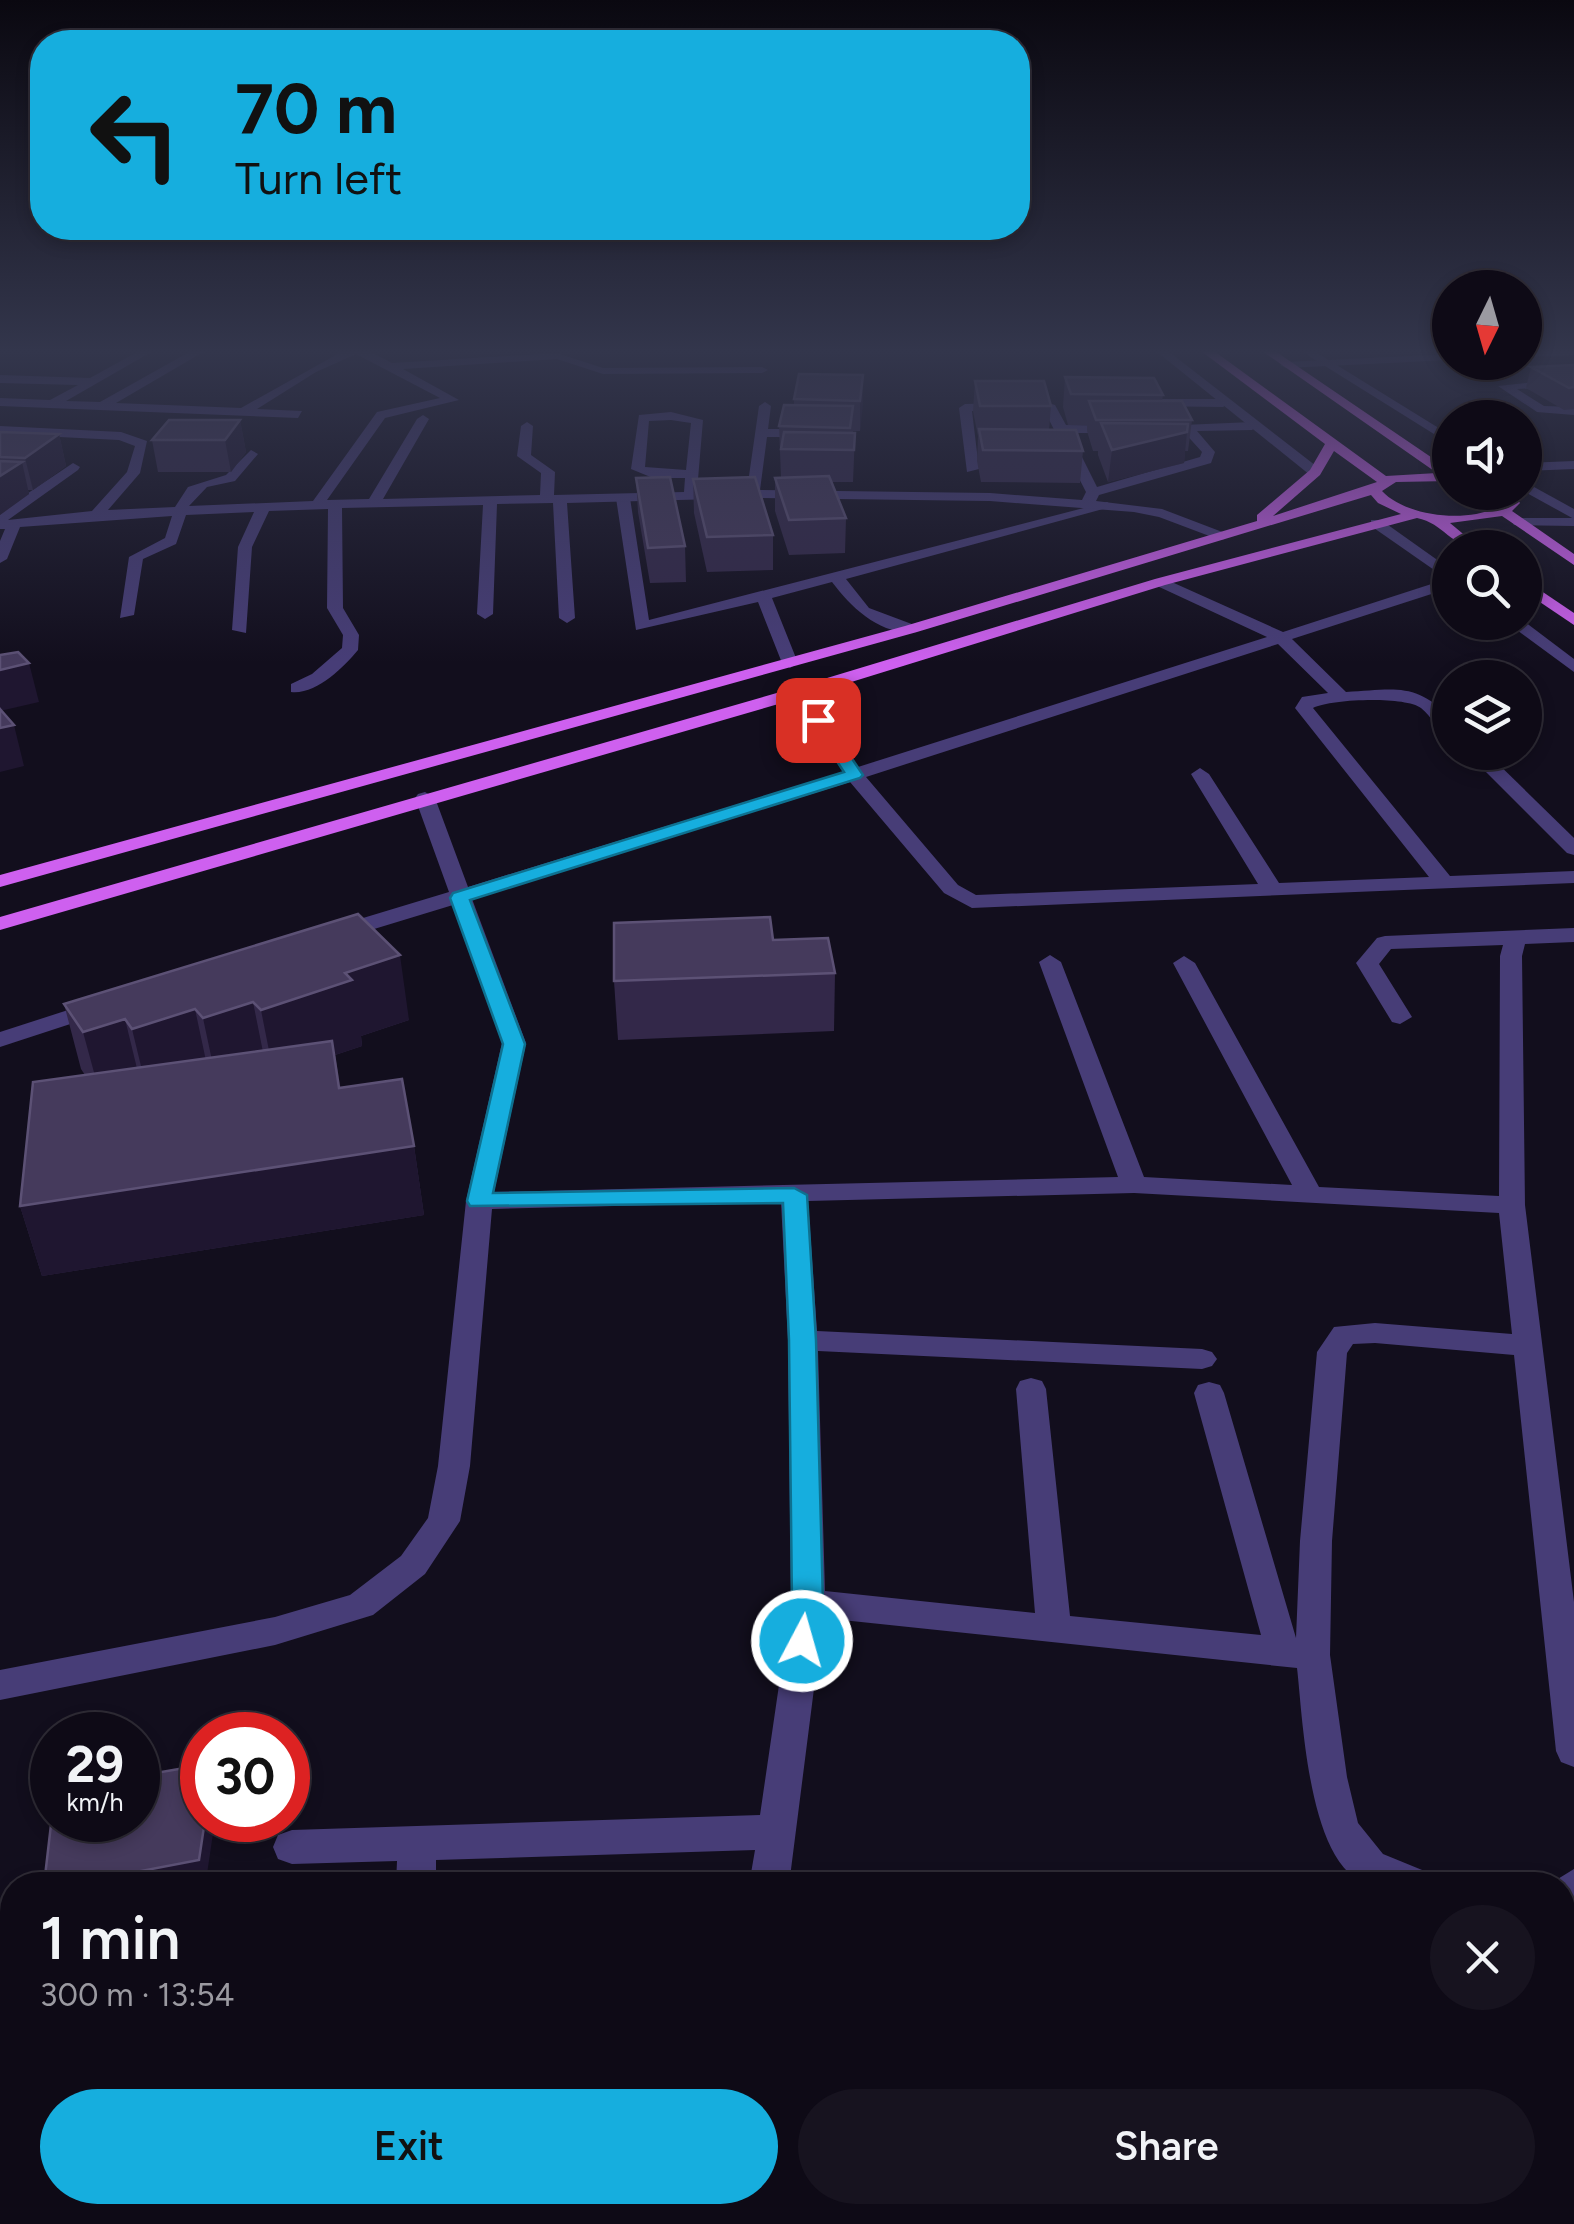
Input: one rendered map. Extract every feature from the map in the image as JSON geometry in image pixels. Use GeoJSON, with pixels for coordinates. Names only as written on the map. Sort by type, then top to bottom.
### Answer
{"type":"FeatureCollection","features":[{"type":"Feature","properties":{"kind":"main road"},"geometry":{"type":"LineString","coordinates":[[1250,528],[1315,472],[1325,455]]}},
{"type":"Feature","properties":{"kind":"main road"},"geometry":{"type":"LineString","coordinates":[[1344,455],[1379,486],[1390,506],[1425,515],[1467,518],[1505,512],[1574,561]]}},
{"type":"Feature","properties":{"kind":"main road"},"geometry":{"type":"LineString","coordinates":[[0,882],[911,630],[1250,528],[1406,476],[1432,476]]}},
{"type":"Feature","properties":{"kind":"main road"},"geometry":{"type":"LineString","coordinates":[[0,924],[800,692],[1160,582],[1376,523],[1425,515],[1447,530]]}},
{"type":"Feature","properties":{"kind":"main road"},"geometry":{"type":"LineString","coordinates":[[1542,598],[1574,620]]}},
{"type":"Feature","properties":{"kind":"main road"},"geometry":{"type":"LineString","coordinates":[[911,630],[954,646]]}},
{"type":"Feature","properties":{"kind":"street"},"geometry":{"type":"LineString","coordinates":[[96,515],[133,473],[139,455]]}},
{"type":"Feature","properties":{"kind":"street"},"geometry":{"type":"LineString","coordinates":[[126,615],[136,557],[170,540],[181,511],[180,503],[192,489],[204,481],[230,478],[250,455]]}},
{"type":"Feature","properties":{"kind":"street"},"geometry":{"type":"LineString","coordinates":[[316,505],[352,455]]}},
{"type":"Feature","properties":{"kind":"street"},"geometry":{"type":"LineString","coordinates":[[374,502],[402,455]]}},
{"type":"Feature","properties":{"kind":"street"},"geometry":{"type":"LineString","coordinates":[[524,455],[548,472],[567,618]]}},
{"type":"Feature","properties":{"kind":"street"},"geometry":{"type":"LineString","coordinates":[[639,455],[638,468],[653,474],[691,474]]}},
{"type":"Feature","properties":{"kind":"street"},"geometry":{"type":"LineString","coordinates":[[690,496],[693,455]]}},
{"type":"Feature","properties":{"kind":"street"},"geometry":{"type":"LineString","coordinates":[[753,494],[759,455]]}},
{"type":"Feature","properties":{"kind":"street"},"geometry":{"type":"LineString","coordinates":[[971,455],[972,463],[989,456]]}},
{"type":"Feature","properties":{"kind":"street"},"geometry":{"type":"LineString","coordinates":[[5,522],[374,502],[753,494],[1090,498],[1206,460],[1208,455]]}},
{"type":"Feature","properties":{"kind":"street"},"geometry":{"type":"LineString","coordinates":[[1291,455],[1315,472]]}},
{"type":"Feature","properties":{"kind":"street"},"geometry":{"type":"LineString","coordinates":[[1060,456],[1078,456],[1090,498],[1107,506],[1162,513],[1220,536]]}},
{"type":"Feature","properties":{"kind":"street"},"geometry":{"type":"LineString","coordinates":[[758,461],[774,461]]}},
{"type":"Feature","properties":{"kind":"street"},"geometry":{"type":"LineString","coordinates":[[1542,466],[1574,465]]}},
{"type":"Feature","properties":{"kind":"street"},"geometry":{"type":"LineString","coordinates":[[0,560],[5,522],[73,467]]}},
{"type":"Feature","properties":{"kind":"street"},"geometry":{"type":"LineString","coordinates":[[1542,496],[1574,514]]}},
{"type":"Feature","properties":{"kind":"street"},"geometry":{"type":"LineString","coordinates":[[623,498],[642,627],[1107,506]]}},
{"type":"Feature","properties":{"kind":"street"},"geometry":{"type":"LineString","coordinates":[[485,614],[490,500]]}},
{"type":"Feature","properties":{"kind":"street"},"geometry":{"type":"LineString","coordinates":[[298,688],[318,678],[350,650],[351,636],[335,608],[335,504]]}},
{"type":"Feature","properties":{"kind":"street"},"geometry":{"type":"LineString","coordinates":[[240,630],[245,548],[263,508]]}},
{"type":"Feature","properties":{"kind":"street"},"geometry":{"type":"LineString","coordinates":[[1519,522],[1574,522]]}},
{"type":"Feature","properties":{"kind":"street"},"geometry":{"type":"LineString","coordinates":[[1376,523],[1432,563]]}},
{"type":"Feature","properties":{"kind":"street"},"geometry":{"type":"LineString","coordinates":[[836,578],[863,610],[911,630]]}},
{"type":"Feature","properties":{"kind":"street"},"geometry":{"type":"LineString","coordinates":[[1160,582],[1281,637],[1340,697]]}},
{"type":"Feature","properties":{"kind":"street"},"geometry":{"type":"LineString","coordinates":[[312,941],[854,775],[1432,590]]}},
{"type":"Feature","properties":{"kind":"street"},"geometry":{"type":"LineString","coordinates":[[764,597],[790,662]]}},
{"type":"Feature","properties":{"kind":"street"},"geometry":{"type":"LineString","coordinates":[[1538,640],[1574,667]]}},
{"type":"Feature","properties":{"kind":"street"},"geometry":{"type":"LineString","coordinates":[[800,692],[854,775],[951,889],[972,902],[1574,877]]}},
{"type":"Feature","properties":{"kind":"street"},"geometry":{"type":"LineString","coordinates":[[1432,709],[1407,694],[1340,697],[1308,702],[1304,708],[1446,883]]}},
{"type":"Feature","properties":{"kind":"street"},"geometry":{"type":"LineString","coordinates":[[1493,770],[1574,849]]}},
{"type":"Feature","properties":{"kind":"street"},"geometry":{"type":"LineString","coordinates":[[1200,774],[1274,892]]}},
{"type":"Feature","properties":{"kind":"street"},"geometry":{"type":"LineString","coordinates":[[0,1687],[275,1631],[361,1605],[413,1564],[444,1521],[454,1466],[479,1201],[514,1044],[425,798]]}},
{"type":"Feature","properties":{"kind":"street"},"geometry":{"type":"LineString","coordinates":[[1400,1017],[1367,963],[1385,942],[1574,935]]}},
{"type":"Feature","properties":{"kind":"street"},"geometry":{"type":"LineString","coordinates":[[1516,938],[1511,956],[1512,1206],[1574,1751]]}},
{"type":"Feature","properties":{"kind":"street"},"geometry":{"type":"LineString","coordinates":[[1050,962],[1134,1185]]}},
{"type":"Feature","properties":{"kind":"street"},"geometry":{"type":"LineString","coordinates":[[1184,963],[1309,1193]]}},
{"type":"Feature","properties":{"kind":"street"},"geometry":{"type":"LineString","coordinates":[[0,1040],[113,1002]]}},
{"type":"Feature","properties":{"kind":"street"},"geometry":{"type":"LineString","coordinates":[[479,1201],[1134,1185],[1512,1206]]}},
{"type":"Feature","properties":{"kind":"street"},"geometry":{"type":"LineString","coordinates":[[771,1872],[808,1603],[803,1340],[794,1195]]}},
{"type":"Feature","properties":{"kind":"street"},"geometry":{"type":"LineString","coordinates":[[1298,1653],[1316,1541],[1332,1352],[1344,1334],[1530,1346]]}},
{"type":"Feature","properties":{"kind":"street"},"geometry":{"type":"LineString","coordinates":[[803,1340],[1202,1358]]}},
{"type":"Feature","properties":{"kind":"street"},"geometry":{"type":"LineString","coordinates":[[1031,1388],[1054,1628]]}},
{"type":"Feature","properties":{"kind":"street"},"geometry":{"type":"LineString","coordinates":[[1209,1393],[1298,1653],[1341,1831],[1369,1866],[1383,1872]]}},
{"type":"Feature","properties":{"kind":"street"},"geometry":{"type":"LineString","coordinates":[[808,1603],[1298,1653]]}},
{"type":"Feature","properties":{"kind":"street"},"geometry":{"type":"LineString","coordinates":[[292,1847],[776,1832]]}},
{"type":"Feature","properties":{"kind":"street"},"geometry":{"type":"LineString","coordinates":[[417,1872],[418,1843]]}},
{"type":"Feature","properties":{"kind":"building"},"geometry":{"type":"Polygon","coordinates":[[[0,455],[30,455],[25,458],[0,455]]]}},
{"type":"Feature","properties":{"kind":"building"},"geometry":{"type":"Polygon","coordinates":[[[0,461],[22,462],[0,476],[0,461]]]}},
{"type":"Feature","properties":{"kind":"building"},"geometry":{"type":"Polygon","coordinates":[[[829,476],[846,518],[789,520],[775,478],[829,476]]]}},
{"type":"Feature","properties":{"kind":"building"},"geometry":{"type":"Polygon","coordinates":[[[670,477],[685,546],[648,548],[636,478],[670,477]]]}},
{"type":"Feature","properties":{"kind":"building"},"geometry":{"type":"Polygon","coordinates":[[[755,477],[773,535],[707,537],[693,479],[755,477]]]}},
{"type":"Feature","properties":{"kind":"building"},"geometry":{"type":"Polygon","coordinates":[[[18,652],[29,663],[0,670],[0,655],[18,652]]]}},
{"type":"Feature","properties":{"kind":"building"},"geometry":{"type":"Polygon","coordinates":[[[0,709],[14,725],[0,728],[0,709]]]}},
{"type":"Feature","properties":{"kind":"building"},"geometry":{"type":"Polygon","coordinates":[[[358,914],[400,955],[345,973],[352,980],[261,1010],[253,1002],[203,1018],[195,1009],[132,1029],[125,1019],[83,1032],[64,1004],[358,914]]]}},
{"type":"Feature","properties":{"kind":"building"},"geometry":{"type":"Polygon","coordinates":[[[770,917],[773,940],[828,938],[835,973],[614,981],[614,923],[770,917]]]}},
{"type":"Feature","properties":{"kind":"building"},"geometry":{"type":"Polygon","coordinates":[[[332,1041],[339,1088],[402,1079],[414,1146],[20,1206],[33,1082],[332,1041]]]}},
{"type":"Feature","properties":{"kind":"building"},"geometry":{"type":"Polygon","coordinates":[[[180,1769],[180,1842],[202,1842],[199,1860],[136,1872],[46,1872],[49,1842],[160,1842],[160,1772],[180,1769]]]}},
{"type":"Feature","properties":{"kind":"route"},"geometry":{"type":"LineString","coordinates":[[802,1641],[808,1603],[803,1340],[794,1195],[479,1201],[514,1044],[460,898],[854,775],[818,720]]}}]}
